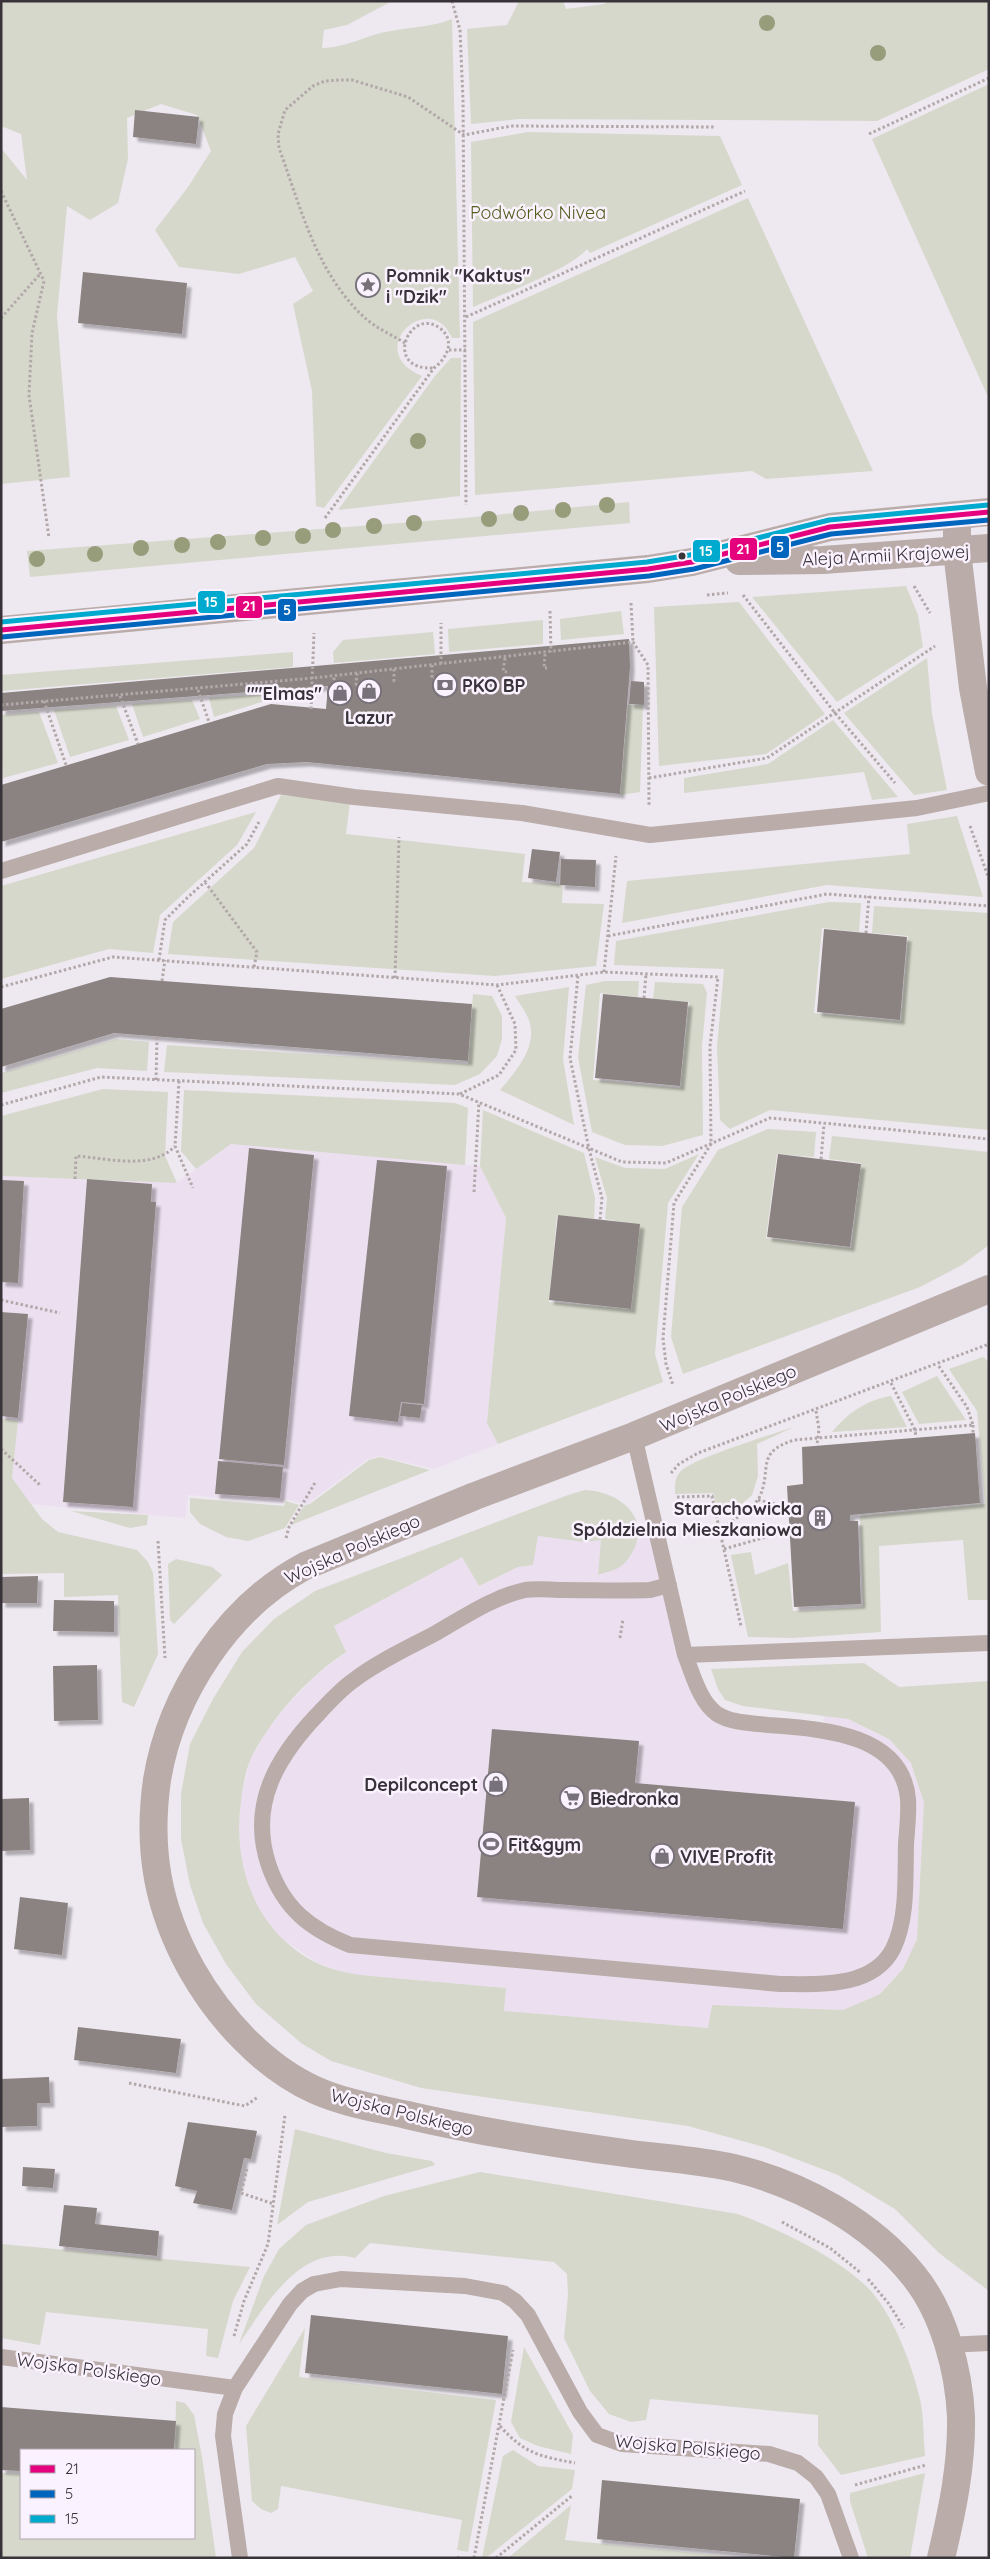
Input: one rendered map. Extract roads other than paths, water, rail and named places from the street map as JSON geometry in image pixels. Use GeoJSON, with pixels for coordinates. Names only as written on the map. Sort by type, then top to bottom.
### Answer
{"type":"FeatureCollection","features":[{"type":"Feature","properties":{"kind":"street","name":"Aleja Armii Krajowej"},"geometry":{"type":"LineString","coordinates":[[692,562],[830,527],[989,512]]}},
{"type":"Feature","properties":{"kind":"street"},"geometry":{"type":"LineString","coordinates":[[956,516],[957,551],[973,688],[989,772]]}},
{"type":"Feature","properties":{"kind":"street","name":"Aleja Armii Krajowej"},"geometry":{"type":"LineString","coordinates":[[1,630],[581,576],[692,562],[823,560],[989,548]]}},
{"type":"Feature","properties":{"kind":"street","name":"Wojska Polskiego"},"geometry":{"type":"LineString","coordinates":[[942,2558],[952,2510],[959,2456],[961,2414],[947,2345],[937,2314],[917,2279],[896,2255],[864,2228],[823,2202],[776,2180],[732,2167],[544,2142],[429,2120],[336,2098],[296,2080],[266,2058],[215,2006],[177,1943],[167,1916],[153,1850],[153,1810],[159,1768],[181,1703],[203,1664],[248,1608],[267,1590],[305,1566],[475,1496],[634,1436],[989,1290]]}},
{"type":"Feature","properties":{"kind":"lane"},"geometry":{"type":"LineString","coordinates":[[1,872],[278,786],[354,797],[522,813],[650,835],[917,808],[989,793]]}},
{"type":"Feature","properties":{"kind":"lane"},"geometry":{"type":"LineString","coordinates":[[634,1436],[685,1655],[707,1704],[717,1714],[742,1722],[826,1730],[862,1740],[886,1757],[898,1770],[908,1800],[901,1923],[893,1949],[873,1969],[836,1984],[780,1984],[350,1945],[312,1927],[284,1897],[274,1880],[264,1852],[262,1835],[266,1796],[271,1779],[286,1750],[305,1727],[354,1680],[393,1655],[485,1606],[526,1590],[650,1590],[668,1585]]}},
{"type":"Feature","properties":{"kind":"lane"},"geometry":{"type":"LineString","coordinates":[[685,1655],[989,1643]]}},
{"type":"Feature","properties":{"kind":"lane","name":"Wojska Polskiego"},"geometry":{"type":"LineString","coordinates":[[1,2357],[234,2388],[290,2304],[302,2291],[320,2282],[340,2279],[455,2286],[503,2294],[515,2301],[528,2315],[580,2412],[598,2435],[622,2444],[769,2454],[798,2462],[816,2477],[828,2494],[851,2558]]}},
{"type":"Feature","properties":{"kind":"lane"},"geometry":{"type":"LineString","coordinates":[[947,2345],[989,2343]]}},
{"type":"Feature","properties":{"kind":"lane"},"geometry":{"type":"LineString","coordinates":[[234,2388],[225,2414],[223,2436],[240,2558]]}},
{"type":"Feature","properties":{"kind":"place","name":"Pomnik \"Kaktus\" i \"Dzik\""},"geometry":{"type":"Point","coordinates":[368,285]}},
{"type":"Feature","properties":{"kind":"place","name":"PKO BP"},"geometry":{"type":"Point","coordinates":[445,685]}},
{"type":"Feature","properties":{"kind":"place","name":"Lazur"},"geometry":{"type":"Point","coordinates":[369,691]}},
{"type":"Feature","properties":{"kind":"place","name":"\"\"Elmas\""},"geometry":{"type":"Point","coordinates":[340,693]}},
{"type":"Feature","properties":{"kind":"place","name":"Starachowicka Spóldzielnia Mieszkaniowa"},"geometry":{"type":"Point","coordinates":[820,1518]}},
{"type":"Feature","properties":{"kind":"place","name":"Depilconcept"},"geometry":{"type":"Point","coordinates":[496,1784]}},
{"type":"Feature","properties":{"kind":"place","name":"Biedronka"},"geometry":{"type":"Point","coordinates":[572,1798]}},
{"type":"Feature","properties":{"kind":"place","name":"Fit&gym"},"geometry":{"type":"Point","coordinates":[491,1844]}},
{"type":"Feature","properties":{"kind":"place","name":"VIVE Profit"},"geometry":{"type":"Point","coordinates":[662,1856]}},
{"type":"Feature","properties":{"kind":"park label","name":"Podwórko Nivea"},"geometry":{"type":"Point","coordinates":[538,212]}}]}
